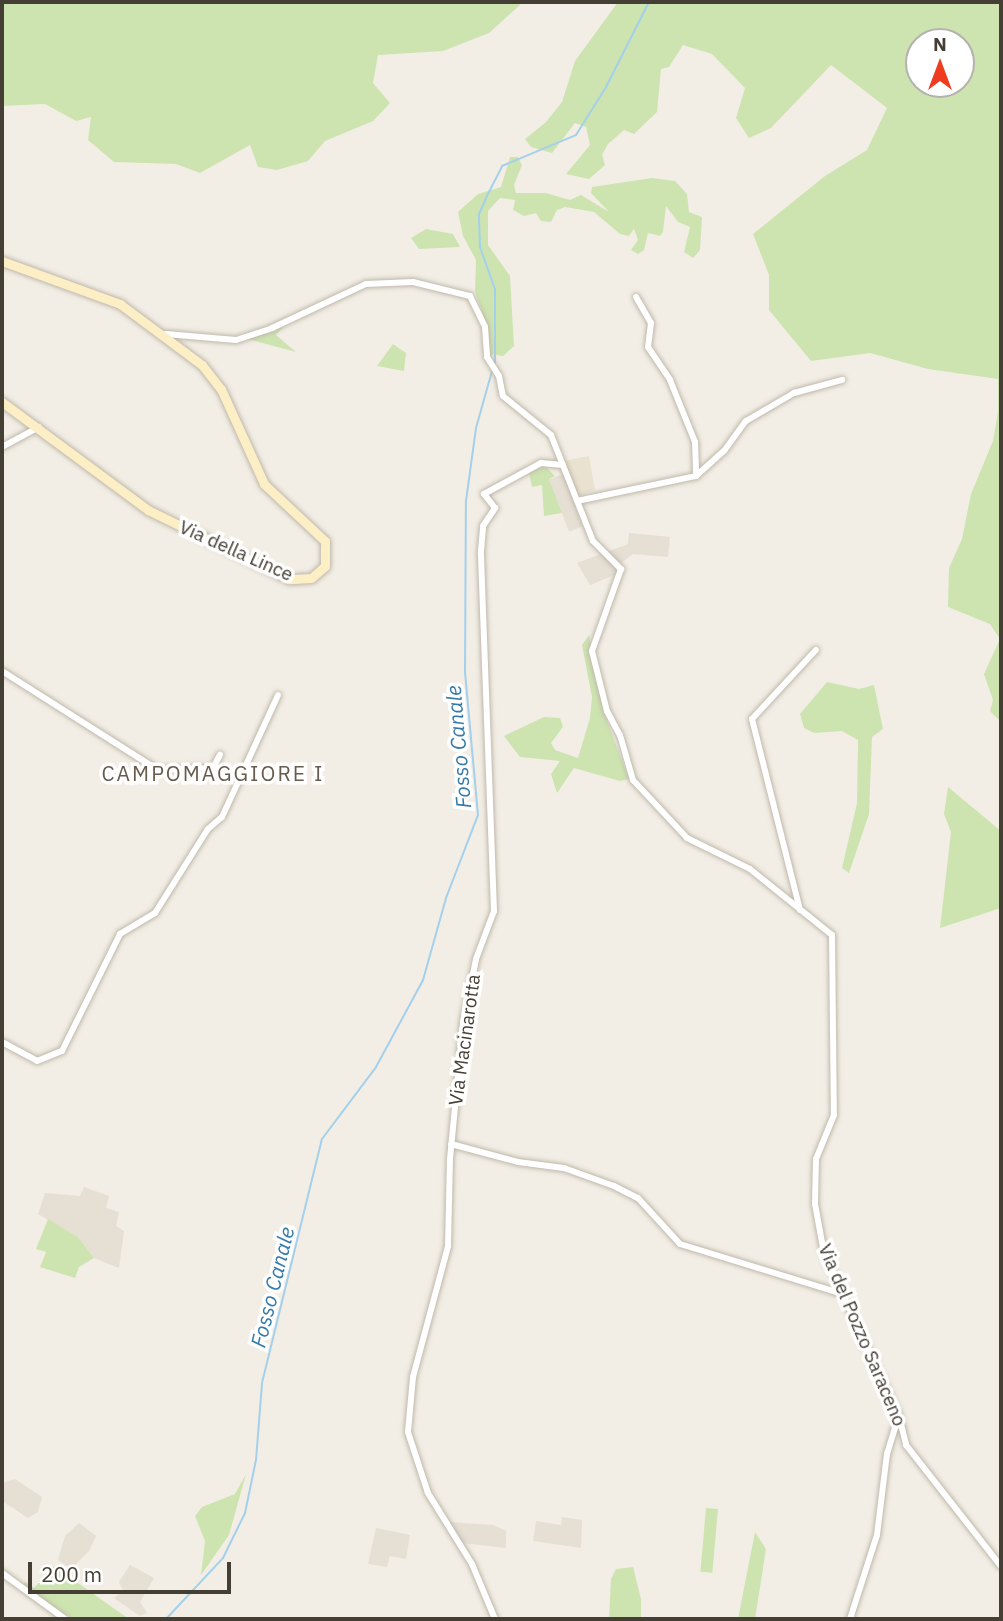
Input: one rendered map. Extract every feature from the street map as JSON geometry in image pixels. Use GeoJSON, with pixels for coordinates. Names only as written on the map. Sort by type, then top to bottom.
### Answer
{"type":"FeatureCollection","features":[{"type":"Feature","properties":{"kind":"street","name":"Via della Lince"},"geometry":{"type":"LineString","coordinates":[[2,261],[120,304],[166,334],[202,365],[221,389],[264,484],[326,541],[327,557],[322,571],[304,580],[289,579],[148,510],[2,402]]}},
{"type":"Feature","properties":{"kind":"street","name":"Via del Pozzo Saraceno"},"geometry":{"type":"LineString","coordinates":[[166,334],[236,340],[272,328],[366,284],[413,282],[470,296],[485,327],[487,357],[499,376],[503,396],[551,435],[593,541],[621,569],[592,651],[607,711],[620,735],[633,780],[687,838],[750,869],[832,935],[834,1115],[816,1158],[815,1204],[824,1253],[899,1416],[906,1445],[1001,1566]]}},
{"type":"Feature","properties":{"kind":"street"},"geometry":{"type":"LineString","coordinates":[[636,297],[651,323],[648,347],[670,380],[695,442],[696,477]]}},
{"type":"Feature","properties":{"kind":"street"},"geometry":{"type":"LineString","coordinates":[[577,502],[696,477],[724,451],[746,421],[794,393],[842,380]]}},
{"type":"Feature","properties":{"kind":"street"},"geometry":{"type":"LineString","coordinates":[[2,447],[39,428]]}},
{"type":"Feature","properties":{"kind":"street","name":"Via Macinarotta"},"geometry":{"type":"LineString","coordinates":[[495,1619],[472,1563],[428,1493],[408,1432],[413,1377],[448,1246],[451,1144],[469,992],[494,911],[481,551],[483,526],[495,508],[484,494],[527,468],[541,463],[563,465]]}},
{"type":"Feature","properties":{"kind":"street"},"geometry":{"type":"LineString","coordinates":[[800,910],[752,719],[816,650]]}},
{"type":"Feature","properties":{"kind":"street"},"geometry":{"type":"LineString","coordinates":[[2,671],[158,770],[213,768],[220,755]]}},
{"type":"Feature","properties":{"kind":"street"},"geometry":{"type":"LineString","coordinates":[[2,1042],[37,1061],[62,1051],[120,934],[155,913],[208,829],[222,817],[278,695]]}},
{"type":"Feature","properties":{"kind":"street"},"geometry":{"type":"LineString","coordinates":[[451,1144],[518,1162],[564,1168],[614,1186],[638,1198],[680,1244],[843,1294]]}},
{"type":"Feature","properties":{"kind":"street"},"geometry":{"type":"LineString","coordinates":[[850,1619],[877,1535],[887,1454],[899,1416]]}},
{"type":"Feature","properties":{"kind":"street"},"geometry":{"type":"LineString","coordinates":[[2,1573],[65,1619]]}},
{"type":"Feature","properties":{"kind":"shaded area"},"geometry":{"type":"Polygon","coordinates":[[[589,456],[595,490],[578,496],[563,461],[589,456]]]}},
{"type":"Feature","properties":{"kind":"shaded area"},"geometry":{"type":"Polygon","coordinates":[[[563,474],[583,526],[569,532],[549,479],[563,474]]]}},
{"type":"Feature","properties":{"kind":"shaded area"},"geometry":{"type":"Polygon","coordinates":[[[629,533],[670,537],[668,557],[633,554],[616,567],[617,574],[590,585],[577,563],[628,544],[629,533]]]}},
{"type":"Feature","properties":{"kind":"shaded area"},"geometry":{"type":"Polygon","coordinates":[[[84,1187],[109,1196],[106,1208],[119,1212],[116,1226],[124,1231],[119,1268],[94,1258],[78,1237],[38,1214],[45,1193],[80,1196],[84,1187]]]}},
{"type":"Feature","properties":{"kind":"shaded area"},"geometry":{"type":"Polygon","coordinates":[[[15,1479],[42,1497],[38,1512],[28,1518],[2,1501],[2,1483],[15,1479]]]}},
{"type":"Feature","properties":{"kind":"shaded area"},"geometry":{"type":"Polygon","coordinates":[[[562,1517],[582,1520],[581,1548],[533,1541],[536,1521],[561,1525],[562,1517]]]}},
{"type":"Feature","properties":{"kind":"shaded area"},"geometry":{"type":"Polygon","coordinates":[[[448,1522],[493,1525],[506,1531],[506,1548],[462,1543],[448,1522]]]}},
{"type":"Feature","properties":{"kind":"shaded area"},"geometry":{"type":"Polygon","coordinates":[[[79,1523],[96,1536],[89,1551],[71,1569],[58,1560],[65,1536],[79,1523]]]}},
{"type":"Feature","properties":{"kind":"shaded area"},"geometry":{"type":"Polygon","coordinates":[[[376,1528],[410,1535],[406,1559],[390,1556],[387,1567],[368,1564],[376,1528]]]}},
{"type":"Feature","properties":{"kind":"shaded area"},"geometry":{"type":"Polygon","coordinates":[[[130,1565],[154,1578],[140,1602],[147,1613],[140,1616],[114,1598],[123,1591],[119,1582],[130,1565]]]}},
{"type":"Feature","properties":{"kind":"green space"},"geometry":{"type":"Polygon","coordinates":[[[2,2],[518,2],[520,5],[489,33],[443,51],[378,55],[373,83],[390,103],[373,121],[325,141],[308,161],[277,170],[258,167],[250,145],[200,173],[176,164],[114,162],[88,140],[91,117],[76,121],[45,104],[2,106],[2,2]]]}},
{"type":"Feature","properties":{"kind":"green space"},"geometry":{"type":"Polygon","coordinates":[[[618,2],[1001,2],[1001,722],[990,711],[993,700],[984,674],[1000,639],[990,624],[948,607],[949,568],[962,539],[971,494],[993,441],[998,412],[998,379],[928,369],[870,353],[811,361],[769,310],[769,275],[753,234],[825,176],[867,150],[887,108],[831,65],[771,128],[749,138],[736,118],[745,88],[712,54],[683,45],[669,67],[661,69],[657,112],[634,134],[624,130],[608,144],[602,155],[605,165],[589,179],[566,174],[590,145],[586,127],[575,123],[552,153],[531,147],[525,139],[546,122],[562,102],[575,61],[618,2]]]}},
{"type":"Feature","properties":{"kind":"green space"},"geometry":{"type":"Polygon","coordinates":[[[510,157],[518,157],[522,165],[514,185],[516,193],[546,193],[570,200],[581,195],[609,212],[591,193],[592,187],[652,178],[675,181],[687,194],[689,212],[702,217],[700,250],[693,258],[684,252],[690,227],[678,222],[666,206],[663,232],[660,236],[648,233],[644,250],[638,254],[631,250],[638,240],[634,229],[629,236],[620,234],[594,212],[565,207],[557,210],[551,222],[541,221],[536,213],[524,216],[513,210],[515,200],[500,198],[488,211],[488,245],[510,276],[514,346],[503,356],[490,354],[486,323],[475,291],[476,260],[463,236],[458,212],[478,194],[501,187],[510,157]]]}},
{"type":"Feature","properties":{"kind":"green space"},"geometry":{"type":"Polygon","coordinates":[[[426,229],[453,234],[460,247],[419,249],[411,238],[426,229]]]}},
{"type":"Feature","properties":{"kind":"green space"},"geometry":{"type":"Polygon","coordinates":[[[284,327],[276,335],[296,352],[248,339],[284,327]]]}},
{"type":"Feature","properties":{"kind":"green space"},"geometry":{"type":"Polygon","coordinates":[[[393,344],[406,353],[404,371],[377,366],[393,344]]]}},
{"type":"Feature","properties":{"kind":"green space"},"geometry":{"type":"Polygon","coordinates":[[[545,466],[555,476],[549,479],[562,513],[544,516],[542,485],[532,487],[529,473],[545,466]]]}},
{"type":"Feature","properties":{"kind":"green space"},"geometry":{"type":"Polygon","coordinates":[[[589,635],[604,713],[629,779],[620,781],[574,768],[557,793],[551,774],[560,761],[520,757],[504,736],[544,717],[560,718],[563,727],[551,743],[555,750],[578,758],[590,718],[592,697],[582,645],[589,635]]]}},
{"type":"Feature","properties":{"kind":"green space"},"geometry":{"type":"Polygon","coordinates":[[[827,682],[859,689],[874,685],[883,729],[872,737],[869,814],[849,873],[842,868],[857,803],[858,740],[842,731],[814,733],[804,728],[800,714],[827,682]]]}},
{"type":"Feature","properties":{"kind":"green space"},"geometry":{"type":"Polygon","coordinates":[[[948,787],[1001,831],[1001,908],[940,928],[951,832],[944,814],[948,787]]]}},
{"type":"Feature","properties":{"kind":"green space"},"geometry":{"type":"Polygon","coordinates":[[[48,1219],[78,1237],[94,1258],[79,1267],[75,1278],[40,1267],[46,1252],[36,1249],[48,1219]]]}},
{"type":"Feature","properties":{"kind":"green space"},"geometry":{"type":"Polygon","coordinates":[[[246,1474],[229,1535],[201,1575],[205,1541],[195,1516],[202,1507],[235,1494],[246,1474]]]}},
{"type":"Feature","properties":{"kind":"green space"},"geometry":{"type":"Polygon","coordinates":[[[706,1508],[718,1509],[712,1573],[700,1572],[706,1508]]]}},
{"type":"Feature","properties":{"kind":"green space"},"geometry":{"type":"Polygon","coordinates":[[[755,1532],[766,1549],[755,1619],[738,1619],[755,1532]]]}},
{"type":"Feature","properties":{"kind":"green space"},"geometry":{"type":"Polygon","coordinates":[[[54,1566],[129,1619],[73,1619],[22,1585],[25,1582],[34,1588],[54,1566]]]}},
{"type":"Feature","properties":{"kind":"green space"},"geometry":{"type":"Polygon","coordinates":[[[633,1567],[641,1599],[641,1619],[609,1619],[611,1579],[616,1569],[633,1567]]]}},
{"type":"Feature","properties":{"kind":"waterway","name":"Fosso Canale"},"geometry":{"type":"LineString","coordinates":[[495,363],[495,289],[480,247],[479,214],[502,166],[576,135],[606,87],[649,2]]}},
{"type":"Feature","properties":{"kind":"waterway","name":"Fosso Canale"},"geometry":{"type":"LineString","coordinates":[[166,1619],[223,1558],[245,1513],[256,1460],[262,1383],[322,1139],[376,1067],[423,980],[446,898],[478,815],[465,672],[466,501],[476,428],[492,371]]}},
{"type":"Feature","properties":{"kind":"district","name":"CAMPOMAGGIORE I"},"geometry":{"type":"Point","coordinates":[213,773]}}]}
